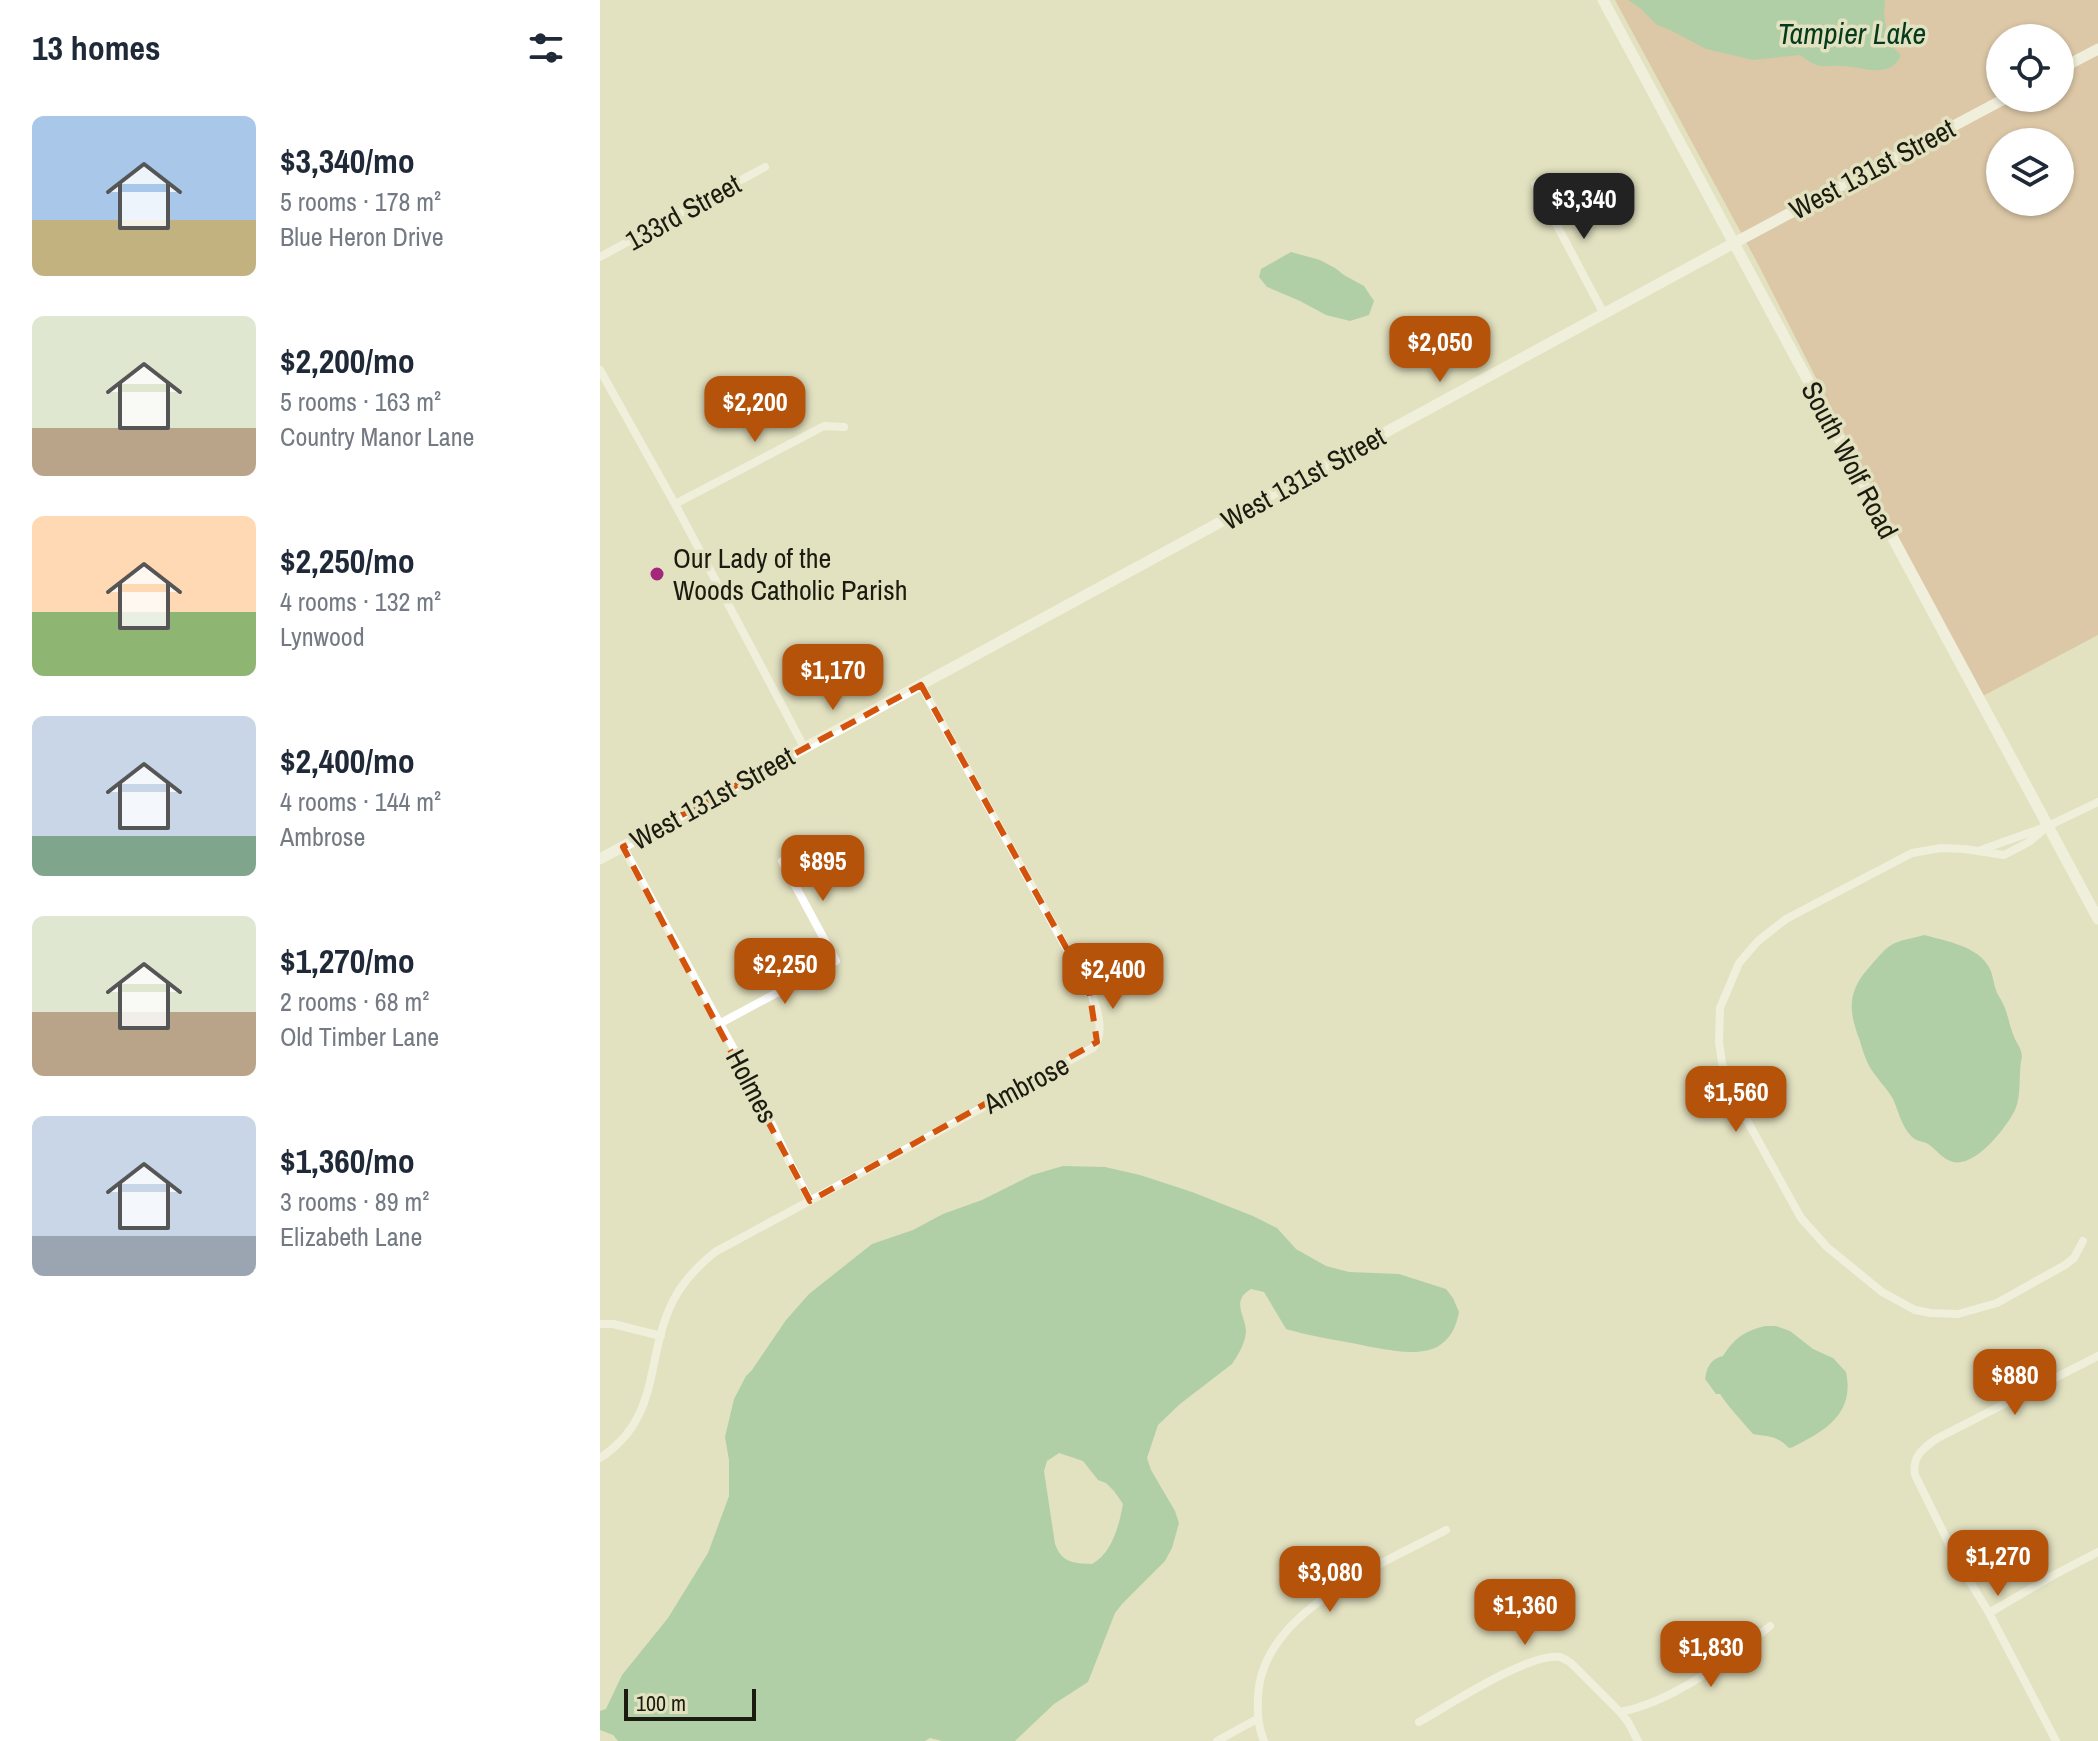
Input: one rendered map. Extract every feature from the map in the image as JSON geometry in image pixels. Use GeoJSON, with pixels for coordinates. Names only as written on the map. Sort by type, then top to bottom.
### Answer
{"type":"FeatureCollection","features":[{"type":"Feature","properties":{"kind":"street","name":"South Wolf Road"},"geometry":{"type":"LineString","coordinates":[[1603,0],[2098,919]]}},
{"type":"Feature","properties":{"kind":"street"},"geometry":{"type":"LineString","coordinates":[[2074,62],[2098,49]]}},
{"type":"Feature","properties":{"kind":"street","name":"West 131st Street"},"geometry":{"type":"LineString","coordinates":[[600,859],[1986,109]]}},
{"type":"Feature","properties":{"kind":"street","name":"133rd Street"},"geometry":{"type":"LineString","coordinates":[[600,257],[765,167]]}},
{"type":"Feature","properties":{"kind":"street"},"geometry":{"type":"LineString","coordinates":[[1535,184],[1604,314]]}},
{"type":"Feature","properties":{"kind":"street"},"geometry":{"type":"LineString","coordinates":[[600,370],[804,747]]}},
{"type":"Feature","properties":{"kind":"street"},"geometry":{"type":"LineString","coordinates":[[675,504],[824,426],[844,427]]}},
{"type":"Feature","properties":{"kind":"street","name":"Ambrose"},"geometry":{"type":"LineString","coordinates":[[600,1458],[623,1440],[641,1411],[674,1299],[683,1284],[715,1252],[1093,1048],[1097,1042],[1100,1026],[1089,989],[921,685]]}},
{"type":"Feature","properties":{"kind":"street"},"geometry":{"type":"LineString","coordinates":[[2083,1241],[2074,1258],[2065,1265],[1984,1308],[1958,1314],[1915,1310],[1882,1292],[1827,1247],[1801,1218],[1734,1097],[1722,1063],[1719,1022],[1725,992],[1739,963],[1771,929],[1786,919],[1912,853],[1941,848],[1977,851],[2048,826],[2098,802]]}},
{"type":"Feature","properties":{"kind":"street","name":"Holmes"},"geometry":{"type":"LineString","coordinates":[[623,847],[761,1099],[810,1201]]}},
{"type":"Feature","properties":{"kind":"street"},"geometry":{"type":"LineString","coordinates":[[719,1024],[836,961],[782,861]]}},
{"type":"Feature","properties":{"kind":"street"},"geometry":{"type":"LineString","coordinates":[[600,1324],[613,1324],[661,1336]]}},
{"type":"Feature","properties":{"kind":"street"},"geometry":{"type":"LineString","coordinates":[[2056,1741],[1926,1498],[1915,1475],[1915,1460],[1936,1439],[2098,1356]]}},
{"type":"Feature","properties":{"kind":"street"},"geometry":{"type":"LineString","coordinates":[[1264,1741],[1257,1719],[1261,1672],[1286,1630],[1335,1590],[1446,1530]]}},
{"type":"Feature","properties":{"kind":"street"},"geometry":{"type":"LineString","coordinates":[[1989,1613],[2098,1552]]}},
{"type":"Feature","properties":{"kind":"street"},"geometry":{"type":"LineString","coordinates":[[1620,1712],[1678,1690],[1723,1663],[1770,1626]]}},
{"type":"Feature","properties":{"kind":"street"},"geometry":{"type":"LineString","coordinates":[[1419,1722],[1512,1669],[1550,1657],[1561,1657],[1571,1663],[1620,1712],[1638,1741]]}},
{"type":"Feature","properties":{"kind":"street"},"geometry":{"type":"LineString","coordinates":[[1217,1741],[1257,1719]]}},
{"type":"Feature","properties":{"kind":"highlighted area"},"geometry":{"type":"Polygon","coordinates":[[[921,685],[1089,989],[1097,1042],[810,1201],[623,847],[921,685]]]}},
{"type":"Feature","properties":{"kind":"shaded area"},"geometry":{"type":"Polygon","coordinates":[[[1615,0],[2098,0],[2098,635],[1979,698],[1758,264],[1615,0]]]}},
{"type":"Feature","properties":{"kind":"water","name":"Tampier Lake"},"geometry":{"type":"Polygon","coordinates":[[[1628,0],[1885,0],[1888,42],[1901,55],[1896,63],[1884,70],[1820,66],[1800,55],[1753,60],[1706,49],[1657,25],[1628,0]]]}},
{"type":"Feature","properties":{"kind":"water"},"geometry":{"type":"Polygon","coordinates":[[[1291,252],[1320,260],[1364,286],[1374,301],[1369,315],[1350,321],[1326,315],[1267,287],[1259,277],[1261,269],[1291,252]]]}},
{"type":"Feature","properties":{"kind":"water"},"geometry":{"type":"Polygon","coordinates":[[[1924,935],[1961,946],[1985,961],[2022,1056],[2018,1098],[2011,1118],[1989,1145],[1962,1162],[1946,1159],[1908,1133],[1893,1099],[1868,1064],[1853,1019],[1854,991],[1864,973],[1892,945],[1924,935]]]}},
{"type":"Feature","properties":{"kind":"water"},"geometry":{"type":"Polygon","coordinates":[[[1063,1166],[1105,1167],[1192,1192],[1277,1228],[1296,1249],[1326,1266],[1349,1272],[1399,1274],[1446,1289],[1459,1312],[1456,1323],[1449,1336],[1437,1347],[1417,1352],[1392,1350],[1286,1329],[1264,1292],[1251,1289],[1245,1294],[1240,1304],[1246,1332],[1237,1357],[1158,1425],[1147,1458],[1179,1523],[1172,1548],[1165,1561],[1115,1613],[1088,1682],[1054,1704],[1015,1741],[942,1741],[930,1738],[925,1741],[618,1741],[613,1735],[600,1730],[600,1711],[606,1709],[622,1675],[668,1618],[708,1553],[729,1496],[729,1460],[725,1437],[734,1399],[746,1376],[786,1320],[809,1294],[872,1244],[913,1230],[1032,1175],[1063,1166]],[[1059,1453],[1047,1461],[1044,1471],[1058,1550],[1069,1561],[1092,1564],[1110,1546],[1123,1504],[1083,1461],[1059,1453]]]}},
{"type":"Feature","properties":{"kind":"water"},"geometry":{"type":"Polygon","coordinates":[[[1765,1326],[1790,1331],[1813,1349],[1833,1358],[1846,1372],[1848,1387],[1842,1410],[1826,1427],[1789,1448],[1776,1439],[1753,1434],[1705,1379],[1710,1364],[1723,1356],[1736,1340],[1751,1330],[1765,1326]]]}},
{"type":"Feature","properties":{"kind":"place","name":"Our Lady of the Woods Catholic Parish"},"geometry":{"type":"Point","coordinates":[657,574]}}]}
